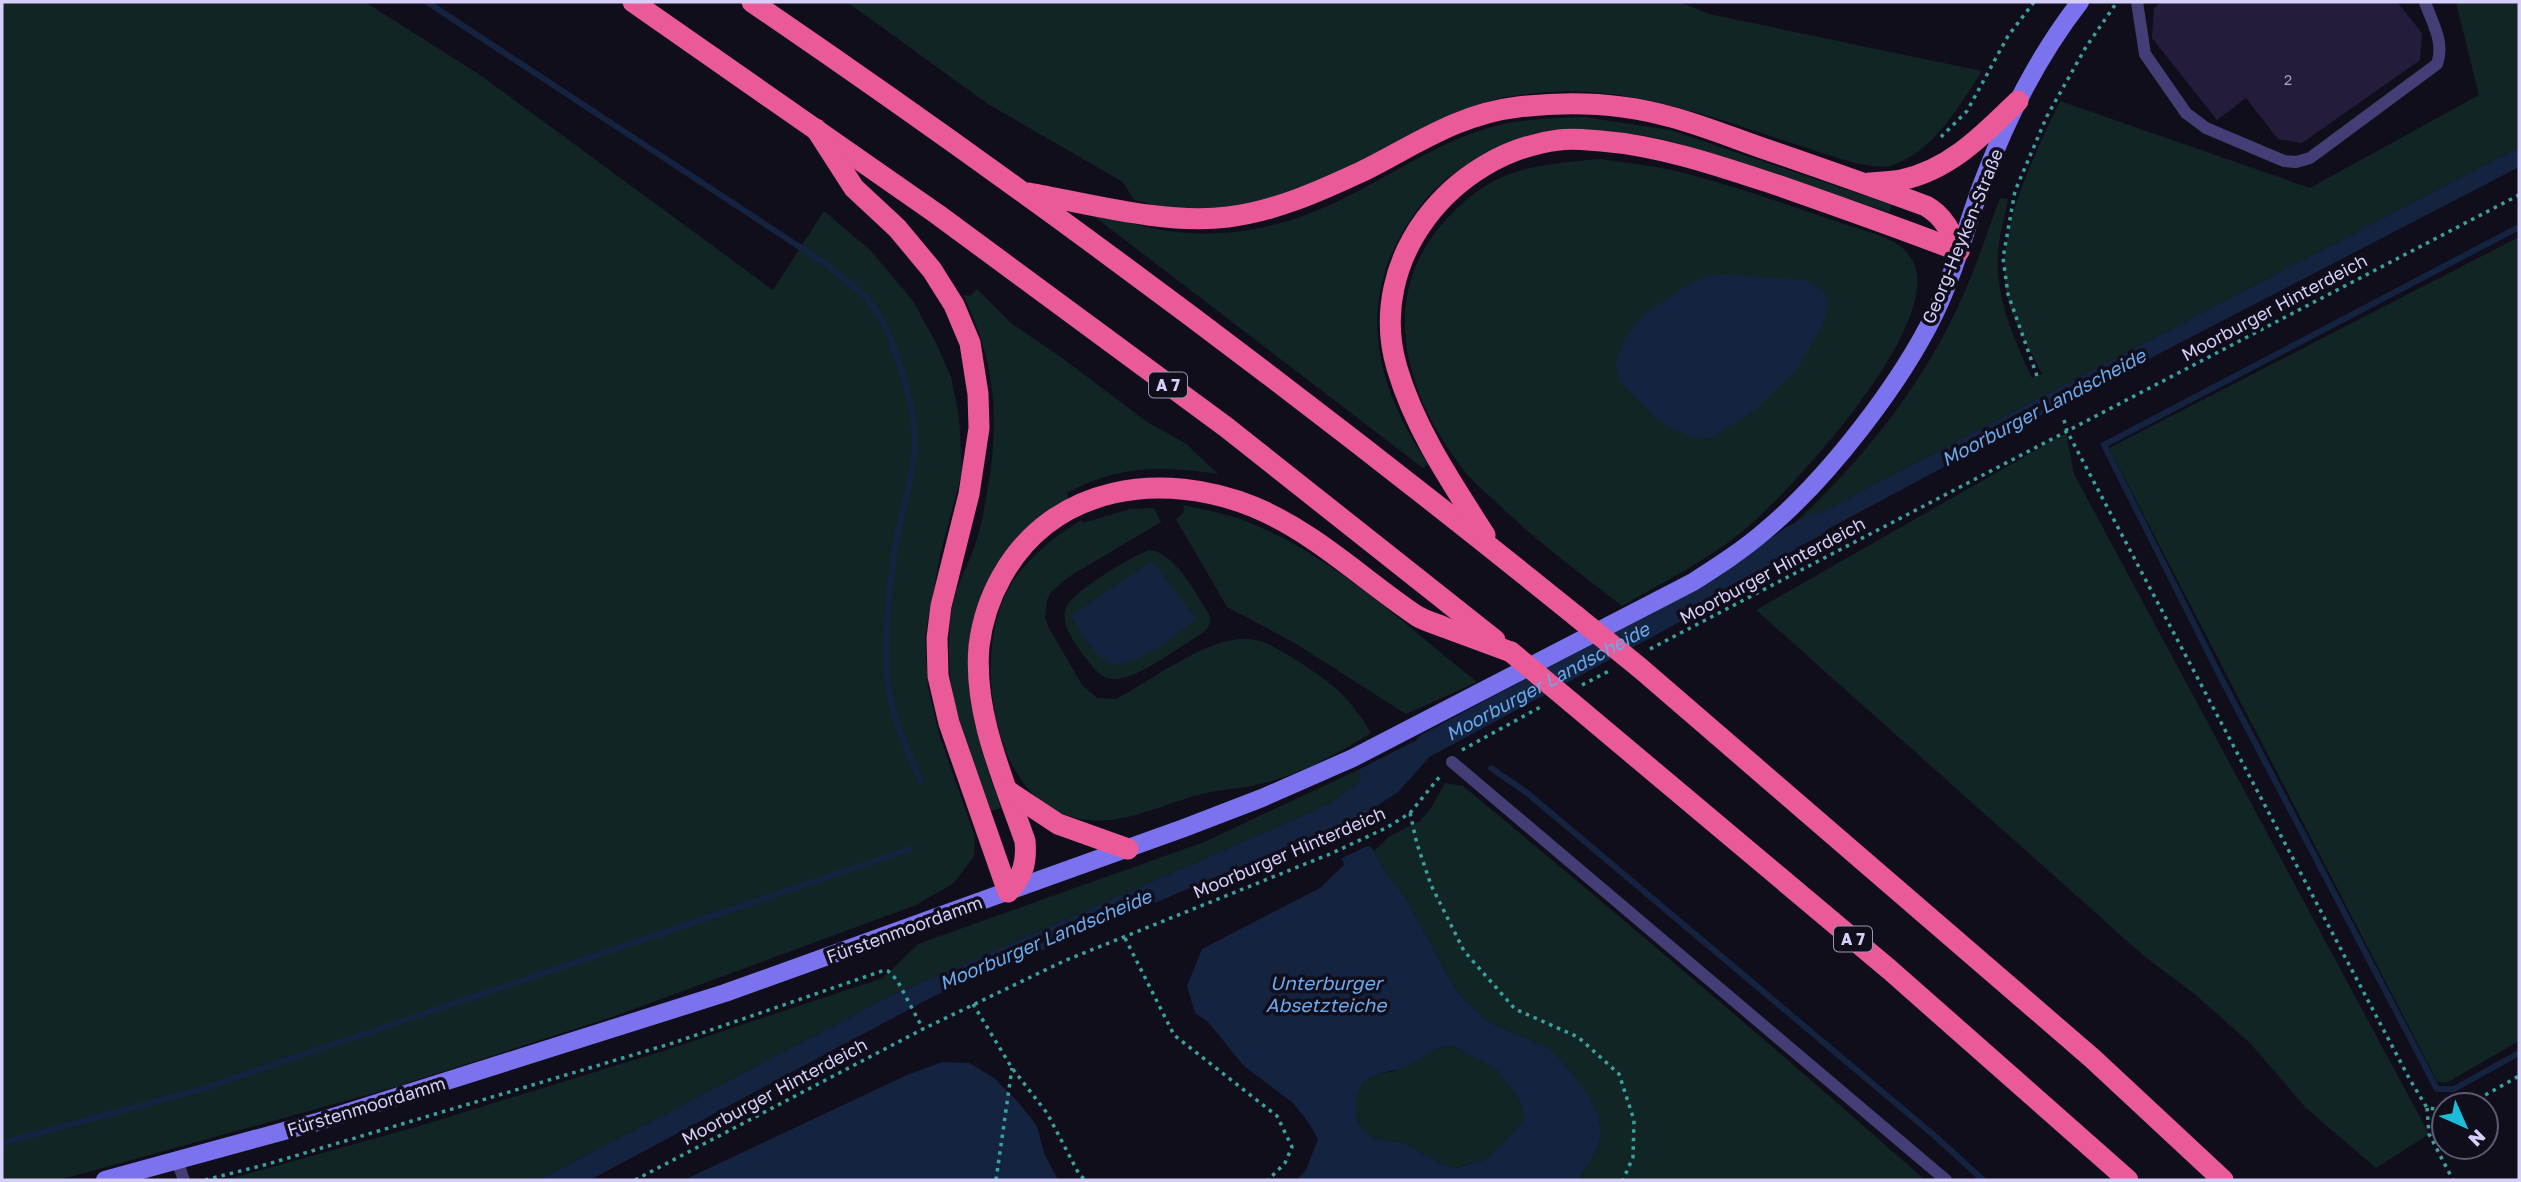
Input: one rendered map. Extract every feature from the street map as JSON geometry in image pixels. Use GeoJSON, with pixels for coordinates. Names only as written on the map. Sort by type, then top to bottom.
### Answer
{"type":"FeatureCollection","features":[{"type":"Feature","properties":{"kind":"highway","name":"A 7"},"geometry":{"type":"LineString","coordinates":[[633,2],[937,214],[1226,428],[1511,652],[1880,961],[2129,1180]]}},
{"type":"Feature","properties":{"kind":"highway"},"geometry":{"type":"LineString","coordinates":[[752,2],[1025,192],[1494,550],[1576,616],[1645,659],[2082,1049],[2223,1180]]}},
{"type":"Feature","properties":{"kind":"highway"},"geometry":{"type":"LineString","coordinates":[[1863,183],[1901,180],[1940,166],[1978,139],[2018,101]]}},
{"type":"Feature","properties":{"kind":"highway"},"geometry":{"type":"LineString","coordinates":[[1025,192],[1135,213],[1188,218],[1227,218],[1279,207],[1328,187],[1437,130],[1482,113],[1518,107],[1578,103],[1670,116],[1863,183],[1935,211],[1946,223],[1959,251]]}},
{"type":"Feature","properties":{"kind":"highway"},"geometry":{"type":"LineString","coordinates":[[816,130],[854,188],[897,228],[932,270],[954,304],[970,344],[978,394],[979,428],[969,494],[941,606],[937,638],[938,676],[949,723],[1008,892]]}},
{"type":"Feature","properties":{"kind":"highway"},"geometry":{"type":"LineString","coordinates":[[1494,550],[1432,452],[1396,366],[1391,327],[1391,291],[1405,249],[1425,218],[1447,193],[1478,168],[1517,150],[1559,140],[1643,146],[1705,161],[1886,222],[1959,251]]}},
{"type":"Feature","properties":{"kind":"highway"},"geometry":{"type":"LineString","coordinates":[[1008,892],[1023,872],[1025,841],[990,740],[979,687],[979,645],[990,599],[1010,562],[1036,531],[1066,511],[1101,496],[1156,487],[1200,492],[1253,507],[1325,547],[1419,618],[1511,652]]}},
{"type":"Feature","properties":{"kind":"highway"},"geometry":{"type":"LineString","coordinates":[[1008,791],[1058,824],[1128,849]]}},
{"type":"Feature","properties":{"kind":"main road","name":"Georg-Heyken-Straße"},"geometry":{"type":"LineString","coordinates":[[1671,593],[1743,549],[1789,510],[1877,406],[1934,314],[1982,182],[2018,101],[2080,2]]}},
{"type":"Feature","properties":{"kind":"main road","name":"Fürstenmoordamm"},"geometry":{"type":"LineString","coordinates":[[105,1180],[330,1118],[725,993],[1128,849],[1262,798],[1353,758],[1671,593]]}},
{"type":"Feature","properties":{"kind":"lane"},"geometry":{"type":"LineString","coordinates":[[2137,2],[2146,54],[2186,113],[2206,128],[2284,161],[2296,162],[2310,158],[2437,64],[2441,53],[2440,42],[2425,2]]}},
{"type":"Feature","properties":{"kind":"lane"},"geometry":{"type":"LineString","coordinates":[[1452,762],[1946,1180]]}},
{"type":"Feature","properties":{"kind":"lane"},"geometry":{"type":"LineString","coordinates":[[177,1161],[184,1180]]}},
{"type":"Feature","properties":{"kind":"path"},"geometry":{"type":"LineString","coordinates":[[1937,141],[1967,111],[2008,36],[2035,2]]}},
{"type":"Feature","properties":{"kind":"path"},"geometry":{"type":"LineString","coordinates":[[2037,376],[2008,294],[2003,258],[2015,191],[2048,116],[2087,47],[2117,2]]}},
{"type":"Feature","properties":{"kind":"path","name":"Moorburger Hinterdeich"},"geometry":{"type":"LineString","coordinates":[[1645,659],[2067,431],[2519,195]]}},
{"type":"Feature","properties":{"kind":"path"},"geometry":{"type":"LineString","coordinates":[[2064,420],[2067,431],[2427,1108],[2429,1133],[2453,1180]]}},
{"type":"Feature","properties":{"kind":"path","name":"Moorburger Hinterdeich"},"geometry":{"type":"LineString","coordinates":[[635,1180],[973,1003],[1064,961],[1330,854],[1386,828],[1410,813],[1465,746],[1566,698],[1613,669]]}},
{"type":"Feature","properties":{"kind":"path"},"geometry":{"type":"LineString","coordinates":[[1410,813],[1431,885],[1464,951],[1516,1009],[1578,1037],[1619,1074],[1634,1121],[1633,1157],[1623,1180]]}},
{"type":"Feature","properties":{"kind":"path"},"geometry":{"type":"LineString","coordinates":[[1125,937],[1174,1035],[1277,1116],[1292,1147],[1285,1163],[1268,1180]]}},
{"type":"Feature","properties":{"kind":"path"},"geometry":{"type":"LineString","coordinates":[[205,1180],[281,1160],[673,1043],[877,972],[888,971],[897,980],[923,1029]]}},
{"type":"Feature","properties":{"kind":"path"},"geometry":{"type":"LineString","coordinates":[[973,1003],[1012,1068],[1047,1113],[1084,1180]]}},
{"type":"Feature","properties":{"kind":"path"},"geometry":{"type":"LineString","coordinates":[[996,1180],[1012,1068]]}},
{"type":"Feature","properties":{"kind":"path"},"geometry":{"type":"LineString","coordinates":[[2492,1091],[2519,1076]]}},
{"type":"Feature","properties":{"kind":"green space"},"geometry":{"type":"Polygon","coordinates":[[[2,2],[365,2],[480,75],[773,290],[824,211],[870,250],[913,301],[936,343],[951,377],[959,417],[962,472],[940,556],[925,636],[928,687],[939,734],[975,837],[974,856],[954,883],[916,905],[615,1016],[392,1088],[59,1180],[2,1180],[2,2]]]}},
{"type":"Feature","properties":{"kind":"green space"},"geometry":{"type":"Polygon","coordinates":[[[847,2],[1679,2],[1709,14],[1982,71],[1934,138],[1908,158],[1884,167],[1847,161],[1667,105],[1632,97],[1563,91],[1500,98],[1459,113],[1349,168],[1275,200],[1236,209],[1188,211],[1134,200],[1123,182],[988,104],[847,2]]]}},
{"type":"Feature","properties":{"kind":"green space"},"geometry":{"type":"Polygon","coordinates":[[[2456,2],[2519,2],[2519,147],[1787,530],[1865,450],[1910,391],[1948,327],[1964,293],[2000,198],[2008,199],[1998,253],[2003,302],[2032,378],[2042,374],[2013,316],[2004,271],[2006,246],[2019,195],[2060,101],[2310,188],[2479,95],[2456,2]]]}},
{"type":"Feature","properties":{"kind":"green space"},"geometry":{"type":"Polygon","coordinates":[[[1584,117],[1670,130],[1892,205],[1889,212],[1684,145],[1630,134],[1590,135],[1518,144],[1474,160],[1442,183],[1415,213],[1396,245],[1384,277],[1378,308],[1378,340],[1384,371],[1394,402],[1428,464],[1423,468],[1095,217],[1097,212],[1133,224],[1200,234],[1266,227],[1331,205],[1429,152],[1481,130],[1520,121],[1584,117]]]}},
{"type":"Feature","properties":{"kind":"green space"},"geometry":{"type":"Polygon","coordinates":[[[1600,159],[1684,173],[1879,235],[1900,246],[1910,256],[1917,286],[1908,321],[1888,361],[1827,444],[1795,480],[1730,541],[1622,606],[1527,530],[1466,473],[1428,414],[1415,382],[1407,349],[1405,316],[1410,284],[1422,252],[1444,222],[1470,196],[1494,181],[1526,169],[1600,159]]]}},
{"type":"Feature","properties":{"kind":"green space"},"geometry":{"type":"Polygon","coordinates":[[[2519,237],[2519,1041],[2446,1083],[2437,1081],[2109,448],[2519,237]]]}},
{"type":"Feature","properties":{"kind":"green space"},"geometry":{"type":"Polygon","coordinates":[[[977,289],[1011,323],[1147,422],[1185,443],[1218,474],[1140,470],[1104,477],[1086,484],[1067,493],[1069,500],[1029,526],[1012,542],[998,562],[982,593],[972,623],[968,654],[973,715],[1001,808],[991,811],[962,730],[949,668],[952,606],[980,528],[993,441],[994,416],[989,368],[963,295],[970,296],[977,289]]]}},
{"type":"Feature","properties":{"kind":"green space"},"geometry":{"type":"Polygon","coordinates":[[[2066,433],[2074,474],[2429,1134],[2376,1168],[2306,1108],[2250,1043],[2196,995],[2144,956],[1756,610],[2066,433]]]}},
{"type":"Feature","properties":{"kind":"green space"},"geometry":{"type":"Polygon","coordinates":[[[1183,505],[1240,519],[1305,550],[1393,613],[1477,682],[1406,714],[1293,642],[1227,607],[1176,519],[1184,512],[1183,505]]]}},
{"type":"Feature","properties":{"kind":"green space"},"geometry":{"type":"Polygon","coordinates":[[[1154,508],[1161,522],[1070,576],[1052,591],[1047,600],[1045,617],[1049,628],[1082,685],[1097,698],[1116,699],[1203,649],[1222,642],[1256,640],[1284,653],[1332,685],[1356,710],[1371,733],[1317,763],[1275,780],[1202,794],[1120,819],[1086,820],[1069,816],[1043,802],[1022,781],[1007,753],[997,722],[992,689],[991,656],[996,625],[1004,598],[1018,574],[1037,553],[1058,536],[1081,520],[1083,523],[1130,509],[1154,508]]]}},
{"type":"Feature","properties":{"kind":"green space"},"geometry":{"type":"Polygon","coordinates":[[[1149,550],[1167,558],[1184,575],[1209,614],[1210,623],[1198,636],[1142,671],[1122,678],[1108,678],[1094,668],[1073,640],[1065,621],[1066,608],[1070,601],[1090,584],[1149,550]]]}},
{"type":"Feature","properties":{"kind":"green space"},"geometry":{"type":"Polygon","coordinates":[[[1360,769],[1359,782],[1333,801],[888,997],[539,1180],[225,1180],[416,1127],[660,1052],[883,978],[918,944],[1204,842],[1360,769]]]}},
{"type":"Feature","properties":{"kind":"green space"},"geometry":{"type":"Polygon","coordinates":[[[1445,783],[1463,786],[1696,981],[1925,1180],[1578,1180],[1599,1144],[1599,1117],[1549,1048],[1488,1022],[1456,991],[1405,896],[1390,879],[1374,851],[1390,836],[1420,821],[1445,783]]]}},
{"type":"Feature","properties":{"kind":"green space"},"geometry":{"type":"Polygon","coordinates":[[[1452,1045],[1498,1071],[1517,1097],[1524,1112],[1523,1123],[1501,1145],[1484,1160],[1455,1168],[1440,1163],[1402,1142],[1378,1140],[1363,1130],[1356,1117],[1356,1096],[1364,1081],[1418,1061],[1434,1050],[1452,1045]]]}},
{"type":"Feature","properties":{"kind":"water"},"geometry":{"type":"Polygon","coordinates":[[[2519,147],[2519,167],[2064,403],[1796,546],[1787,530],[2519,147]]]}},
{"type":"Feature","properties":{"kind":"water"},"geometry":{"type":"Polygon","coordinates":[[[1717,274],[1804,280],[1823,290],[1829,302],[1823,324],[1798,368],[1755,410],[1710,438],[1691,437],[1659,421],[1620,382],[1615,363],[1626,336],[1647,312],[1694,281],[1717,274]]]}},
{"type":"Feature","properties":{"kind":"water"},"geometry":{"type":"Polygon","coordinates":[[[1152,561],[1196,618],[1168,641],[1142,656],[1129,662],[1110,663],[1092,649],[1071,616],[1152,561]]]}},
{"type":"Feature","properties":{"kind":"water","name":"Unterburger Absetzteiche"},"geometry":{"type":"Polygon","coordinates":[[[1450,723],[1458,738],[1434,752],[1398,792],[1360,817],[1354,824],[1355,831],[1374,851],[1390,879],[1405,896],[1456,991],[1488,1022],[1549,1048],[1574,1075],[1590,1098],[1599,1117],[1601,1133],[1591,1161],[1578,1180],[1297,1180],[1306,1170],[1318,1139],[1293,1103],[1244,1066],[1208,1022],[1195,1013],[1187,986],[1202,949],[1320,888],[1344,865],[1338,846],[1327,833],[1321,833],[936,995],[590,1180],[539,1180],[888,997],[1333,801],[1359,782],[1360,769],[1450,723]],[[1452,1045],[1434,1050],[1403,1068],[1381,1073],[1364,1081],[1356,1096],[1356,1117],[1363,1130],[1378,1140],[1402,1142],[1440,1163],[1456,1168],[1484,1160],[1522,1123],[1524,1112],[1517,1097],[1498,1071],[1452,1045]]]}},
{"type":"Feature","properties":{"kind":"water"},"geometry":{"type":"Polygon","coordinates":[[[942,1062],[969,1063],[994,1078],[1019,1103],[1037,1126],[1044,1153],[1058,1180],[684,1180],[907,1075],[942,1062]]]}},
{"type":"Feature","properties":{"kind":"pier"},"geometry":{"type":"Polygon","coordinates":[[[1360,831],[1372,844],[1340,859],[1332,844],[1360,831]]]}},
{"type":"Feature","properties":{"kind":"building"},"geometry":{"type":"Polygon","coordinates":[[[2162,2],[2397,2],[2422,33],[2420,60],[2302,143],[2278,139],[2246,98],[2217,120],[2152,38],[2154,8],[2162,2]]]}},
{"type":"Feature","properties":{"kind":"waterway"},"geometry":{"type":"LineString","coordinates":[[427,2],[821,261],[870,302],[894,348],[910,405],[915,437],[912,473],[892,567],[887,621],[887,675],[895,716],[921,781]]}},
{"type":"Feature","properties":{"kind":"waterway"},"geometry":{"type":"LineString","coordinates":[[2519,227],[2104,445],[2220,676],[2437,1089],[2454,1089],[2519,1053]]}},
{"type":"Feature","properties":{"kind":"waterway","name":"Moorburger Landscheide"},"geometry":{"type":"LineString","coordinates":[[1427,745],[1726,584],[1791,538],[1817,524]]}},
{"type":"Feature","properties":{"kind":"waterway"},"geometry":{"type":"LineString","coordinates":[[1491,768],[1526,792],[1936,1137],[1983,1180]]}},
{"type":"Feature","properties":{"kind":"waterway"},"geometry":{"type":"LineString","coordinates":[[2,1143],[202,1089],[910,849]]}}]}
